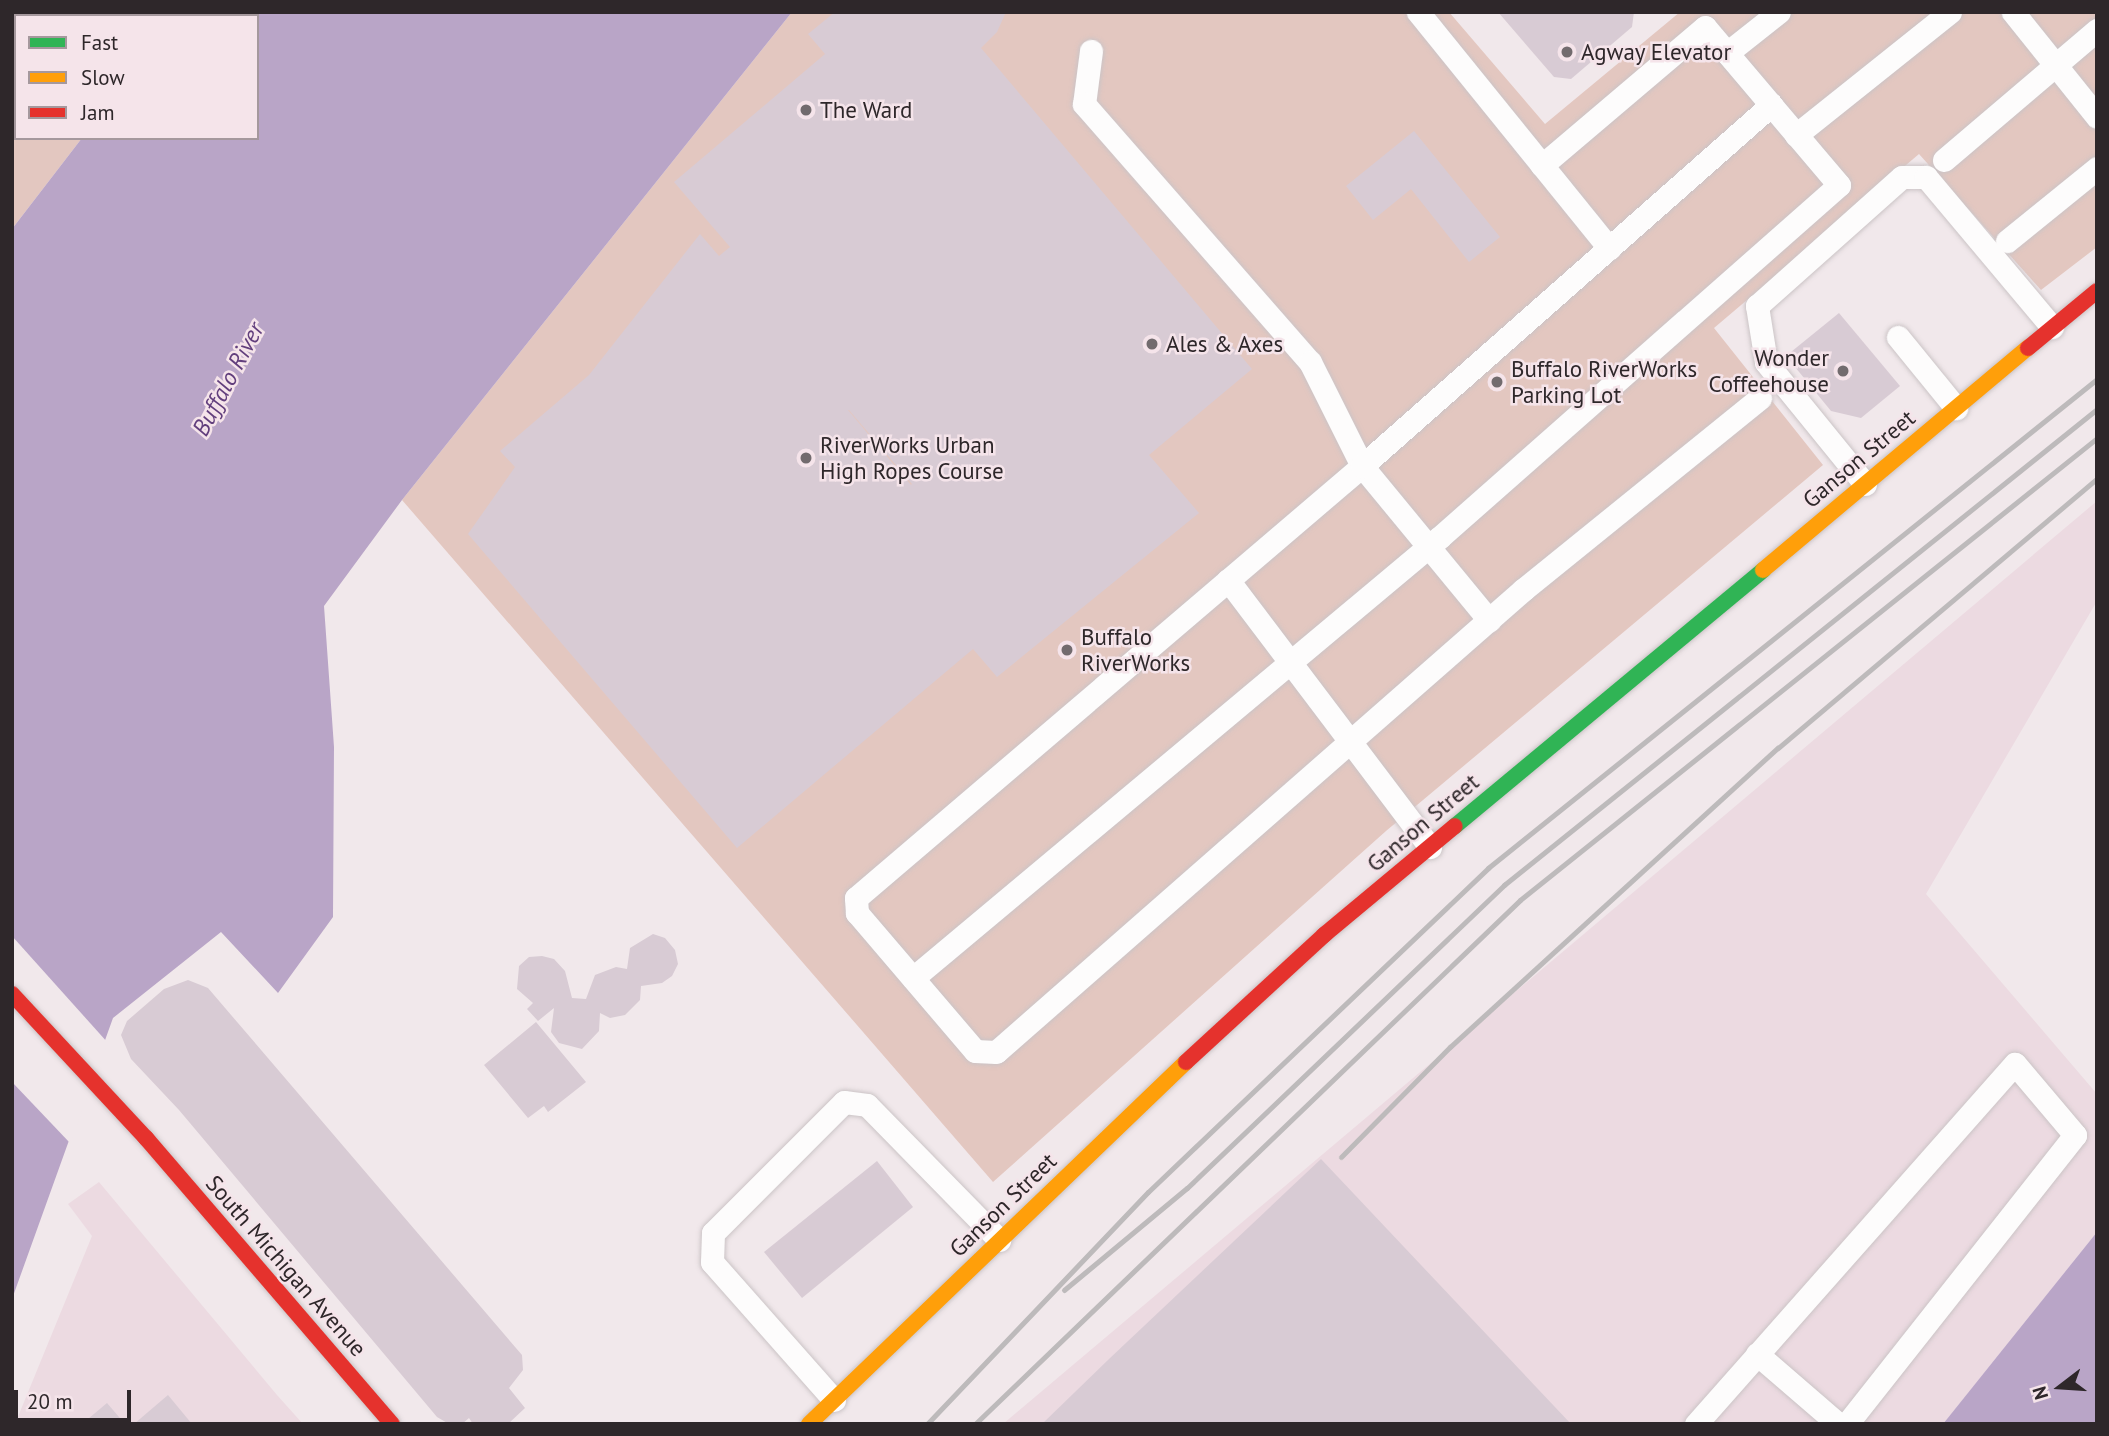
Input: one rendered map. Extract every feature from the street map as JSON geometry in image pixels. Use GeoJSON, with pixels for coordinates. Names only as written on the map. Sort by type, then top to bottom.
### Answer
{"type":"FeatureCollection","features":[{"type":"Feature","properties":{"kind":"street","name":"Ganson Street"},"geometry":{"type":"LineString","coordinates":[[809,1424],[999,1240],[1324,935],[2097,290]]}},
{"type":"Feature","properties":{"kind":"street","name":"South Michigan Avenue"},"geometry":{"type":"LineString","coordinates":[[12,993],[146,1138],[392,1424]]}},
{"type":"Feature","properties":{"kind":"lane"},"geometry":{"type":"LineString","coordinates":[[1418,12],[1609,248]]}},
{"type":"Feature","properties":{"kind":"lane"},"geometry":{"type":"LineString","coordinates":[[1727,53],[1779,12]]}},
{"type":"Feature","properties":{"kind":"lane"},"geometry":{"type":"LineString","coordinates":[[1796,135],[1950,12]]}},
{"type":"Feature","properties":{"kind":"lane"},"geometry":{"type":"LineString","coordinates":[[2013,12],[2097,117]]}},
{"type":"Feature","properties":{"kind":"lane"},"geometry":{"type":"LineString","coordinates":[[913,978],[1429,545],[1839,185],[1705,27],[1542,165]]}},
{"type":"Feature","properties":{"kind":"lane"},"geometry":{"type":"LineString","coordinates":[[1944,160],[2097,30]]}},
{"type":"Feature","properties":{"kind":"lane"},"geometry":{"type":"LineString","coordinates":[[1091,51],[1084,104],[1310,362],[1362,466],[1489,620]]}},
{"type":"Feature","properties":{"kind":"lane"},"geometry":{"type":"LineString","coordinates":[[1760,398],[1489,620],[996,1052],[975,1051],[857,913],[856,898],[1362,466],[1770,105]]}},
{"type":"Feature","properties":{"kind":"lane"},"geometry":{"type":"LineString","coordinates":[[2007,241],[2097,168]]}},
{"type":"Feature","properties":{"kind":"lane"},"geometry":{"type":"LineString","coordinates":[[1865,484],[1766,362],[1757,306],[1902,177],[1926,177],[2052,327]]}},
{"type":"Feature","properties":{"kind":"lane"},"geometry":{"type":"LineString","coordinates":[[1898,337],[1956,408]]}},
{"type":"Feature","properties":{"kind":"lane"},"geometry":{"type":"LineString","coordinates":[[1228,580],[1430,847]]}},
{"type":"Feature","properties":{"kind":"lane"},"geometry":{"type":"LineString","coordinates":[[1696,1424],[2015,1064],[2075,1135],[1847,1424]]}},
{"type":"Feature","properties":{"kind":"lane"},"geometry":{"type":"LineString","coordinates":[[834,1400],[712,1262],[713,1233],[844,1102],[867,1105],[999,1240]]}},
{"type":"Feature","properties":{"kind":"lane"},"geometry":{"type":"LineString","coordinates":[[1756,1354],[1839,1424]]}},
{"type":"Feature","properties":{"kind":"shaded area"},"geometry":{"type":"Polygon","coordinates":[[[12,12],[178,12],[14,14],[14,140],[80,140],[12,229],[12,12]]]}},
{"type":"Feature","properties":{"kind":"shaded area","name":"Buffalo RiverWorks"},"geometry":{"type":"Polygon","coordinates":[[[792,12],[1449,12],[1545,124],[1680,12],[2097,12],[2097,247],[2041,290],[1919,154],[1714,328],[1823,465],[1386,831],[993,1182],[402,500],[792,12]]]}},
{"type":"Feature","properties":{"kind":"shaded area"},"geometry":{"type":"Polygon","coordinates":[[[2097,501],[2097,601],[1926,894],[2097,1094],[2097,1232],[1943,1424],[1003,1424],[2097,501]]]}},
{"type":"Feature","properties":{"kind":"shaded area"},"geometry":{"type":"Polygon","coordinates":[[[99,1182],[303,1424],[15,1424],[92,1236],[68,1204],[99,1182]]]}},
{"type":"Feature","properties":{"kind":"water","name":"Buffalo River"},"geometry":{"type":"Polygon","coordinates":[[[792,12],[402,500],[324,606],[334,747],[333,917],[278,993],[221,932],[113,1018],[12,1299],[12,229],[80,140],[259,140],[259,14],[176,14],[792,12]]]}},
{"type":"Feature","properties":{"kind":"water"},"geometry":{"type":"Polygon","coordinates":[[[2097,1232],[2097,1424],[1943,1424],[2097,1232]]]}},
{"type":"Feature","properties":{"kind":"pier"},"geometry":{"type":"Polygon","coordinates":[[[12,936],[108,1043],[70,1143],[12,1082],[12,936]]]}},
{"type":"Feature","properties":{"kind":"building"},"geometry":{"type":"Polygon","coordinates":[[[835,12],[1006,12],[997,32],[981,48],[1252,369],[1149,455],[1199,513],[997,677],[973,649],[737,848],[468,534],[515,467],[500,451],[589,375],[700,234],[719,256],[730,247],[674,182],[825,54],[808,34],[835,12]],[[848,410],[911,485],[912,484],[848,410]]]}},
{"type":"Feature","properties":{"kind":"building","name":"Agway Elevator"},"geometry":{"type":"Polygon","coordinates":[[[1498,12],[1634,12],[1632,27],[1571,79],[1554,77],[1498,12]]]}},
{"type":"Feature","properties":{"kind":"building"},"geometry":{"type":"Polygon","coordinates":[[[1414,131],[1500,237],[1469,262],[1411,189],[1373,220],[1346,186],[1414,131]]]}},
{"type":"Feature","properties":{"kind":"building","name":"Wonder Coffeehouse"},"geometry":{"type":"Polygon","coordinates":[[[1839,313],[1900,386],[1861,418],[1831,411],[1786,356],[1839,313]]]}},
{"type":"Feature","properties":{"kind":"building"},"geometry":{"type":"Polygon","coordinates":[[[653,934],[665,938],[675,950],[678,964],[672,976],[662,983],[641,986],[640,1000],[625,1015],[610,1018],[600,1013],[599,1031],[582,1049],[559,1043],[551,1032],[554,1008],[538,1021],[527,1009],[533,1003],[517,989],[519,966],[529,957],[542,956],[554,959],[565,971],[572,998],[586,999],[595,975],[616,967],[627,969],[630,948],[653,934]]]}},
{"type":"Feature","properties":{"kind":"building"},"geometry":{"type":"Polygon","coordinates":[[[188,980],[208,988],[522,1355],[523,1370],[509,1388],[525,1408],[508,1424],[473,1424],[469,1418],[462,1424],[449,1424],[437,1417],[179,1110],[131,1059],[121,1035],[127,1021],[164,989],[188,980]]]}},
{"type":"Feature","properties":{"kind":"building"},"geometry":{"type":"Polygon","coordinates":[[[536,1022],[586,1082],[548,1112],[544,1106],[528,1118],[484,1065],[536,1022]]]}},
{"type":"Feature","properties":{"kind":"building"},"geometry":{"type":"Polygon","coordinates":[[[1321,1159],[1571,1424],[1042,1424],[1109,1359],[1321,1159]]]}},
{"type":"Feature","properties":{"kind":"building"},"geometry":{"type":"Polygon","coordinates":[[[877,1161],[913,1207],[802,1298],[764,1252],[877,1161]]]}},
{"type":"Feature","properties":{"kind":"building"},"geometry":{"type":"Polygon","coordinates":[[[168,1395],[192,1424],[134,1424],[168,1395]]]}},
{"type":"Feature","properties":{"kind":"building"},"geometry":{"type":"Polygon","coordinates":[[[107,1403],[125,1424],[82,1424],[107,1403]]]}},
{"type":"Feature","properties":{"kind":"railway"},"geometry":{"type":"LineString","coordinates":[[927,1424],[1148,1192],[1488,868],[2097,379]]}},
{"type":"Feature","properties":{"kind":"railway"},"geometry":{"type":"LineString","coordinates":[[1064,1290],[1187,1188],[1504,885],[2097,409]]}},
{"type":"Feature","properties":{"kind":"railway"},"geometry":{"type":"LineString","coordinates":[[975,1424],[1520,900],[2097,438]]}},
{"type":"Feature","properties":{"kind":"railway"},"geometry":{"type":"LineString","coordinates":[[1341,1157],[1450,1047],[1778,748],[2097,478]]}},
{"type":"Feature","properties":{"kind":"traffic: fast"},"geometry":{"type":"LineString","coordinates":[[1455,826],[1763,570]]}},
{"type":"Feature","properties":{"kind":"traffic: slow"},"geometry":{"type":"LineString","coordinates":[[1763,570],[2028,348]]}},
{"type":"Feature","properties":{"kind":"traffic: slow"},"geometry":{"type":"LineString","coordinates":[[809,1424],[1186,1062]]}},
{"type":"Feature","properties":{"kind":"traffic: jam"},"geometry":{"type":"LineString","coordinates":[[2028,348],[2097,291]]}},
{"type":"Feature","properties":{"kind":"traffic: jam"},"geometry":{"type":"LineString","coordinates":[[1186,1062],[1324,935],[1455,826]]}},
{"type":"Feature","properties":{"kind":"traffic: jam"},"geometry":{"type":"LineString","coordinates":[[12,994],[146,1138],[392,1424]]}},
{"type":"Feature","properties":{"kind":"place","name":"Agway Elevator"},"geometry":{"type":"Point","coordinates":[1567,52]}},
{"type":"Feature","properties":{"kind":"place","name":"The Ward"},"geometry":{"type":"Point","coordinates":[806,110]}},
{"type":"Feature","properties":{"kind":"place","name":"Ales & Axes"},"geometry":{"type":"Point","coordinates":[1152,344]}},
{"type":"Feature","properties":{"kind":"place","name":"Wonder Coffeehouse"},"geometry":{"type":"Point","coordinates":[1843,371]}},
{"type":"Feature","properties":{"kind":"place","name":"Buffalo RiverWorks Parking Lot"},"geometry":{"type":"Point","coordinates":[1497,382]}},
{"type":"Feature","properties":{"kind":"place","name":"RiverWorks Urban High Ropes Course"},"geometry":{"type":"Point","coordinates":[806,458]}},
{"type":"Feature","properties":{"kind":"place","name":"Buffalo RiverWorks"},"geometry":{"type":"Point","coordinates":[1067,650]}}]}
